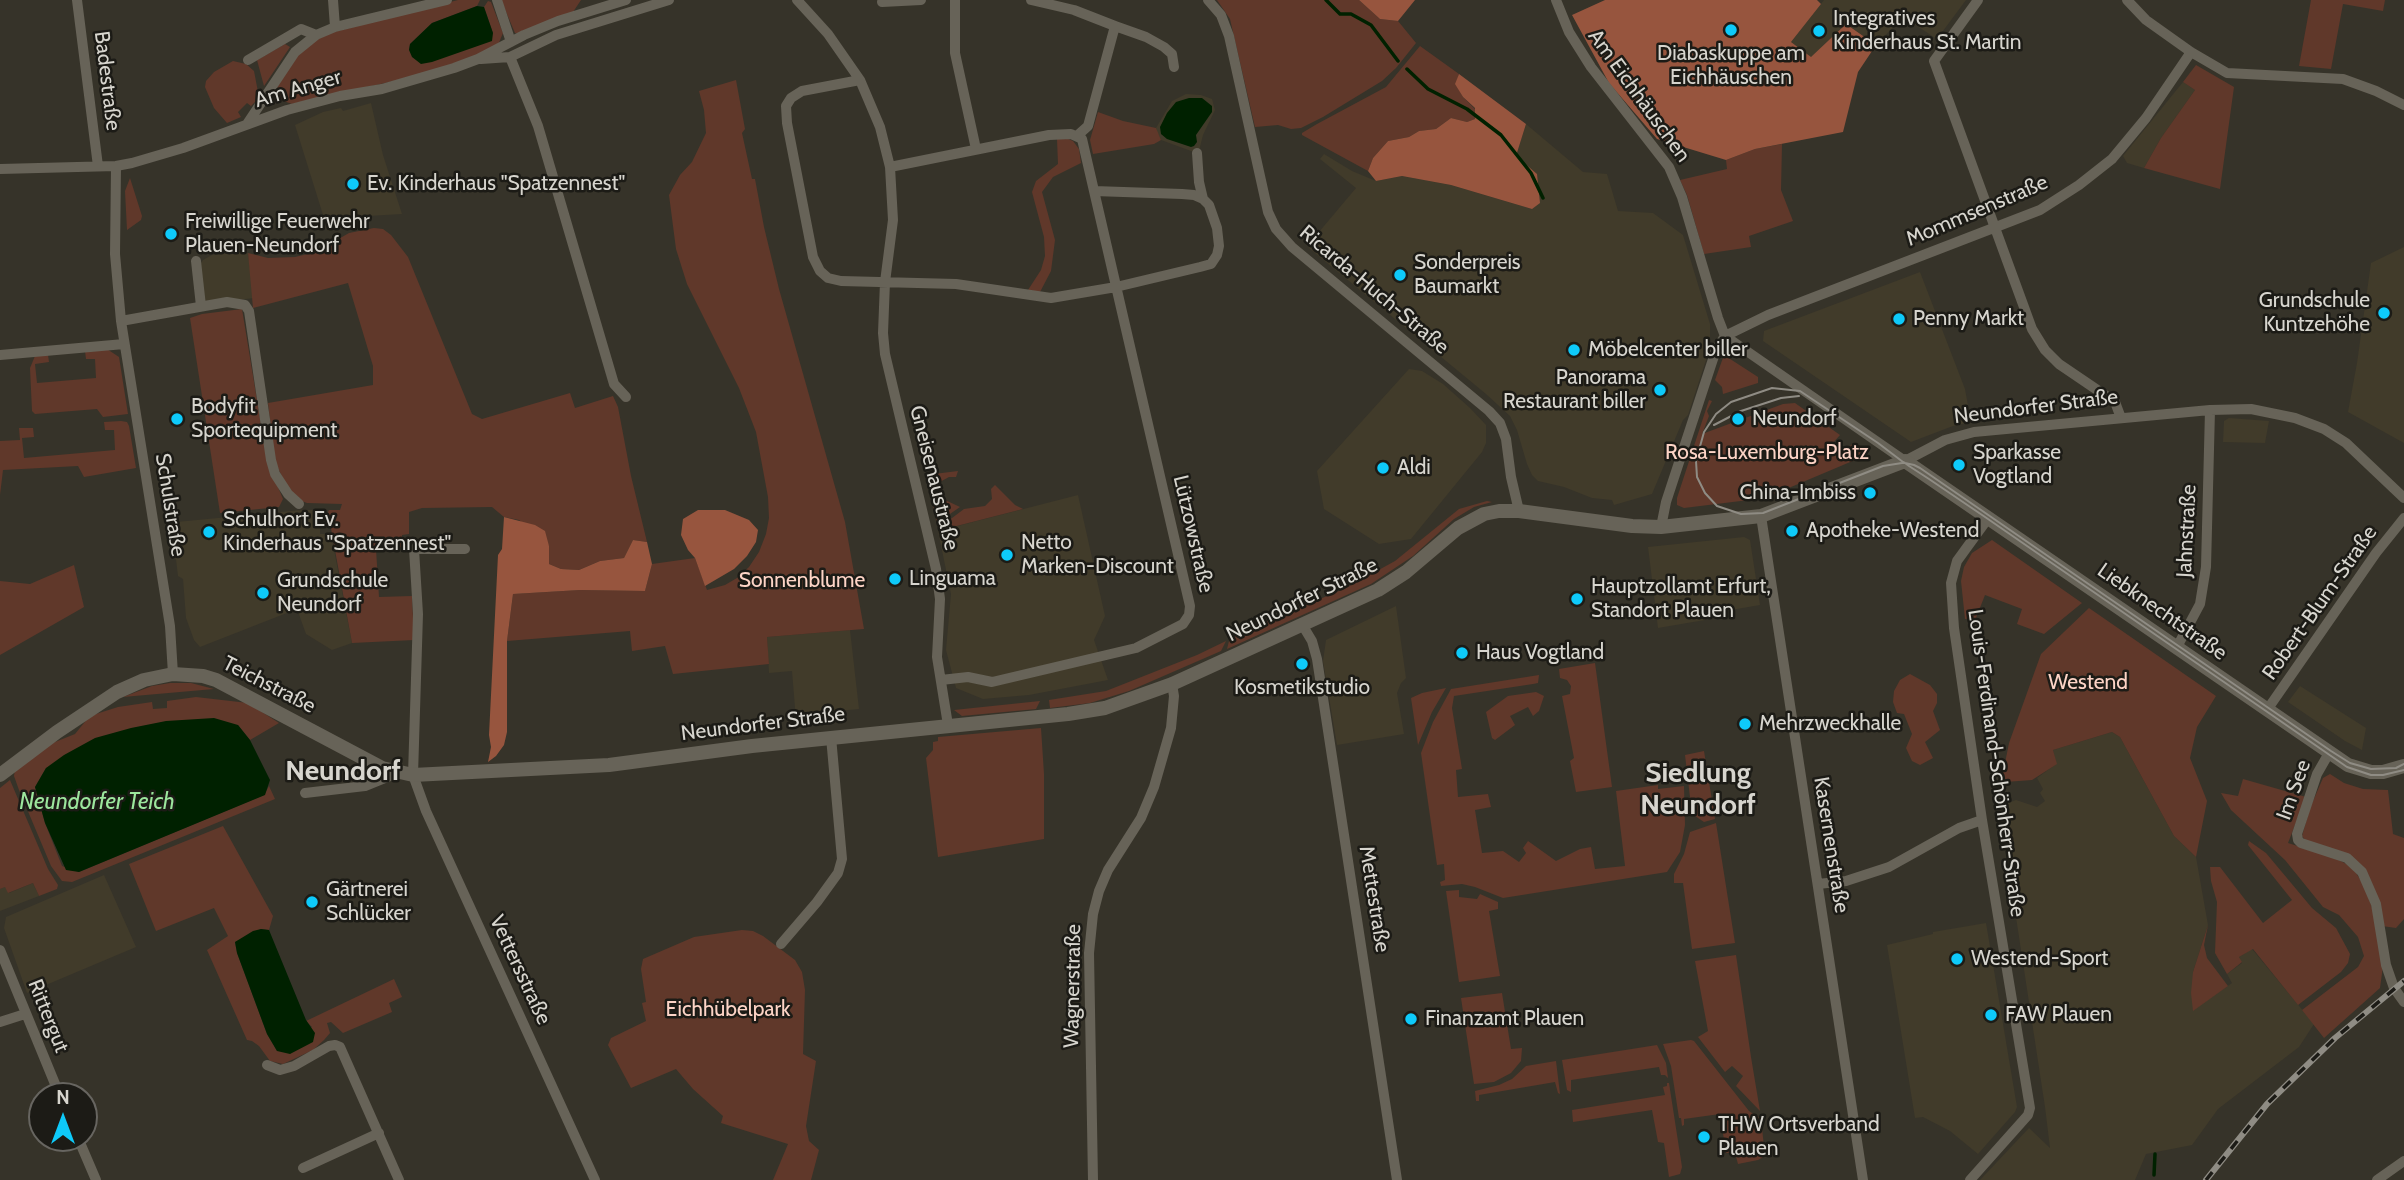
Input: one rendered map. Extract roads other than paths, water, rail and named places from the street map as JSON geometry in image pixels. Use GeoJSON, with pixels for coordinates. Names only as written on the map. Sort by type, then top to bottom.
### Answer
{"type":"FeatureCollection","features":[{"type":"Feature","properties":{"kind":"street","name":"Badestraße"},"geometry":{"type":"LineString","coordinates":[[77,0],[98,166]]}},
{"type":"Feature","properties":{"kind":"street"},"geometry":{"type":"LineString","coordinates":[[333,0],[335,27]]}},
{"type":"Feature","properties":{"kind":"street","name":"Am Anger"},"geometry":{"type":"LineString","coordinates":[[247,124],[295,52],[316,35],[335,27],[447,0]]}},
{"type":"Feature","properties":{"kind":"street"},"geometry":{"type":"LineString","coordinates":[[497,0],[510,42]]}},
{"type":"Feature","properties":{"kind":"street","name":"Am Anger"},"geometry":{"type":"LineString","coordinates":[[247,124],[340,96],[383,89],[478,59],[587,6],[626,0]]}},
{"type":"Feature","properties":{"kind":"street","name":"Am Anger"},"geometry":{"type":"LineString","coordinates":[[478,59],[510,57],[556,35],[669,0]]}},
{"type":"Feature","properties":{"kind":"street","name":"Gneisenaustraße"},"geometry":{"type":"LineString","coordinates":[[797,0],[828,34],[860,80],[880,127],[890,167],[893,220],[885,282],[885,354],[937,579],[940,600],[937,657],[948,725]]}},
{"type":"Feature","properties":{"kind":"street"},"geometry":{"type":"LineString","coordinates":[[882,2],[921,0]]}},
{"type":"Feature","properties":{"kind":"street"},"geometry":{"type":"LineString","coordinates":[[955,0],[955,53],[976,149]]}},
{"type":"Feature","properties":{"kind":"street"},"geometry":{"type":"LineString","coordinates":[[1031,0],[1074,10],[1146,37],[1172,54],[1174,67]]}},
{"type":"Feature","properties":{"kind":"street","name":"Ricarda-Huch-Straße"},"geometry":{"type":"LineString","coordinates":[[1208,0],[1221,15],[1229,36],[1268,212],[1276,229],[1292,247],[1500,423],[1506,439],[1519,511]]}},
{"type":"Feature","properties":{"kind":"street","name":"Am Eichhäuschen"},"geometry":{"type":"LineString","coordinates":[[1556,0],[1569,32],[1591,67],[1669,167],[1682,197],[1725,336]]}},
{"type":"Feature","properties":{"kind":"street"},"geometry":{"type":"LineString","coordinates":[[1978,0],[1934,61],[1994,228],[2038,340],[2059,364],[2109,397],[2121,418]]}},
{"type":"Feature","properties":{"kind":"street"},"geometry":{"type":"LineString","coordinates":[[2127,0],[2146,20],[2191,52],[2227,73],[2343,79],[2376,90],[2404,105]]}},
{"type":"Feature","properties":{"kind":"street"},"geometry":{"type":"LineString","coordinates":[[890,167],[1061,133],[1080,137],[1088,126],[1115,26]]}},
{"type":"Feature","properties":{"kind":"street"},"geometry":{"type":"LineString","coordinates":[[248,60],[301,29],[316,35]]}},
{"type":"Feature","properties":{"kind":"street","name":"Mommsenstraße"},"geometry":{"type":"LineString","coordinates":[[1725,336],[1769,315],[2040,210],[2079,186],[2112,159],[2146,118],[2191,52]]}},
{"type":"Feature","properties":{"kind":"street"},"geometry":{"type":"LineString","coordinates":[[510,57],[538,127],[614,384],[626,397]]}},
{"type":"Feature","properties":{"kind":"street"},"geometry":{"type":"LineString","coordinates":[[860,80],[802,91],[791,98],[786,106],[813,257],[820,271],[828,278],[841,281],[956,284],[1051,298],[1116,287],[1211,264],[1219,246],[1213,216],[1209,205],[1203,199],[1182,194],[1094,191]]}},
{"type":"Feature","properties":{"kind":"street"},"geometry":{"type":"LineString","coordinates":[[0,169],[116,166],[183,148],[247,124]]}},
{"type":"Feature","properties":{"kind":"street","name":"Lützowstraße"},"geometry":{"type":"LineString","coordinates":[[941,680],[968,677],[992,682],[1136,648],[1183,624],[1189,615],[1190,606],[1080,137]]}},
{"type":"Feature","properties":{"kind":"street"},"geometry":{"type":"LineString","coordinates":[[1197,153],[1203,199]]}},
{"type":"Feature","properties":{"kind":"street","name":"Schulstraße"},"geometry":{"type":"LineString","coordinates":[[116,166],[115,254],[121,321],[170,626],[173,674]]}},
{"type":"Feature","properties":{"kind":"street"},"geometry":{"type":"LineString","coordinates":[[196,261],[201,306]]}},
{"type":"Feature","properties":{"kind":"street"},"geometry":{"type":"LineString","coordinates":[[121,321],[227,302],[245,305],[249,311],[271,460],[275,474],[288,494],[299,504]]}},
{"type":"Feature","properties":{"kind":"street"},"geometry":{"type":"LineString","coordinates":[[1661,527],[1666,502],[1716,351],[1725,336],[1905,461]]}},
{"type":"Feature","properties":{"kind":"street"},"geometry":{"type":"LineString","coordinates":[[0,355],[124,344]]}},
{"type":"Feature","properties":{"kind":"street","name":"Neundorfer Straße"},"geometry":{"type":"LineString","coordinates":[[413,775],[609,765],[831,737],[1105,708],[1172,684],[1378,590],[1406,572],[1470,519],[1494,511],[1519,511],[1632,526],[1661,527],[1761,516],[1905,461],[1945,440],[1970,432],[2210,410],[2251,410],[2310,422],[2346,443],[2404,498]]}},
{"type":"Feature","properties":{"kind":"street","name":"Jahnstraße"},"geometry":{"type":"LineString","coordinates":[[2177,648],[2200,604],[2207,567],[2210,410]]}},
{"type":"Feature","properties":{"kind":"street","name":"Liebknechtstraße"},"geometry":{"type":"LineString","coordinates":[[1905,461],[2348,765],[2371,772],[2383,772],[2404,766]]}},
{"type":"Feature","properties":{"kind":"street","name":"Kasernenstraße"},"geometry":{"type":"LineString","coordinates":[[1761,516],[1863,1180]]}},
{"type":"Feature","properties":{"kind":"street","name":"Louis-Ferdinand-Schönherr-Straße"},"geometry":{"type":"LineString","coordinates":[[1970,1180],[2028,1115],[2030,1108],[1982,820],[1954,628],[1951,583],[1957,561],[1989,517]]}},
{"type":"Feature","properties":{"kind":"street","name":"Robert-Blum-Straße"},"geometry":{"type":"LineString","coordinates":[[2267,710],[2404,517]]}},
{"type":"Feature","properties":{"kind":"street"},"geometry":{"type":"LineString","coordinates":[[413,775],[418,614],[414,550],[465,549]]}},
{"type":"Feature","properties":{"kind":"street","name":"Mettestraße"},"geometry":{"type":"LineString","coordinates":[[1303,626],[1312,641],[1317,659],[1396,1180]]}},
{"type":"Feature","properties":{"kind":"street","name":"Teichstraße"},"geometry":{"type":"LineString","coordinates":[[0,775],[117,692],[144,680],[173,674],[203,676],[216,680],[382,768],[413,775]]}},
{"type":"Feature","properties":{"kind":"street","name":"Wagnerstraße"},"geometry":{"type":"LineString","coordinates":[[1093,1180],[1089,953],[1093,914],[1108,870],[1141,818],[1154,787],[1171,728],[1174,695],[1172,684]]}},
{"type":"Feature","properties":{"kind":"street"},"geometry":{"type":"LineString","coordinates":[[781,944],[838,873],[842,859],[831,737]]}},
{"type":"Feature","properties":{"kind":"street","name":"Im See"},"geometry":{"type":"LineString","coordinates":[[2329,753],[2317,774],[2297,834],[2298,840],[2347,858],[2362,872],[2376,904],[2386,965],[2394,988],[2404,1002]]}},
{"type":"Feature","properties":{"kind":"street"},"geometry":{"type":"LineString","coordinates":[[305,793],[365,786],[397,773]]}},
{"type":"Feature","properties":{"kind":"street","name":"Vettersstraße"},"geometry":{"type":"LineString","coordinates":[[413,775],[426,811],[595,1180]]}},
{"type":"Feature","properties":{"kind":"street"},"geometry":{"type":"LineString","coordinates":[[1818,884],[1846,881],[1889,867],[1959,828],[1982,820]]}},
{"type":"Feature","properties":{"kind":"street","name":"Rittergut"},"geometry":{"type":"LineString","coordinates":[[0,950],[54,1082]]}},
{"type":"Feature","properties":{"kind":"street"},"geometry":{"type":"LineString","coordinates":[[0,1022],[26,1014]]}},
{"type":"Feature","properties":{"kind":"street"},"geometry":{"type":"LineString","coordinates":[[267,1065],[281,1070],[294,1066],[329,1046],[340,1047],[399,1180]]}},
{"type":"Feature","properties":{"kind":"street"},"geometry":{"type":"LineString","coordinates":[[303,1168],[379,1133]]}},
{"type":"Feature","properties":{"kind":"street"},"geometry":{"type":"LineString","coordinates":[[84,1152],[96,1180]]}},
{"type":"Feature","properties":{"kind":"street"},"geometry":{"type":"LineString","coordinates":[[2377,1180],[2404,1161]]}},
{"type":"Feature","properties":{"kind":"water"},"geometry":{"type":"Polygon","coordinates":[[[477,6],[484,7],[493,33],[492,41],[432,62],[421,64],[412,57],[410,44],[432,23],[477,6]]]}},
{"type":"Feature","properties":{"kind":"water"},"geometry":{"type":"Polygon","coordinates":[[[1202,98],[1212,106],[1212,112],[1196,135],[1197,142],[1191,147],[1167,139],[1161,134],[1160,127],[1176,102],[1202,98]]]}},
{"type":"Feature","properties":{"kind":"water","name":"Neundorfer Teich"},"geometry":{"type":"Polygon","coordinates":[[[214,718],[238,725],[250,740],[270,780],[265,795],[79,872],[66,870],[45,823],[35,787],[46,768],[95,738],[166,721],[214,718]]]}},
{"type":"Feature","properties":{"kind":"water"},"geometry":{"type":"Polygon","coordinates":[[[261,929],[269,930],[306,1020],[315,1033],[313,1042],[290,1054],[277,1051],[267,1034],[237,953],[235,942],[261,929]]]}},
{"type":"Feature","properties":{"kind":"waterway"},"geometry":{"type":"LineString","coordinates":[[1326,0],[1340,14],[1351,14],[1371,25],[1398,61]]}},
{"type":"Feature","properties":{"kind":"waterway"},"geometry":{"type":"LineString","coordinates":[[1407,69],[1428,89],[1467,109],[1501,135],[1531,173],[1543,198]]}},
{"type":"Feature","properties":{"kind":"waterway"},"geometry":{"type":"LineString","coordinates":[[2154,1175],[2155,1154]]}},
{"type":"Feature","properties":{"kind":"tram line"},"geometry":{"type":"LineString","coordinates":[[2404,764],[2396,768],[2371,769],[2350,763],[1914,465],[1905,463],[1902,463],[1883,466],[1763,513],[1741,514],[1717,506],[1705,493],[1697,477],[1696,461],[1704,432],[1716,414],[1731,402],[1772,388],[1800,391],[1878,443],[1903,462],[1905,463],[1929,479],[1988,519],[2347,767],[2371,775],[2404,770]]}},
{"type":"Feature","properties":{"kind":"tram line"},"geometry":{"type":"LineString","coordinates":[[1714,425],[1741,411],[1781,398],[1799,396]]}},
{"type":"Feature","properties":{"kind":"railway"},"geometry":{"type":"LineString","coordinates":[[2206,1180],[2267,1104],[2335,1038],[2404,981]]}},
{"type":"Feature","properties":{"kind":"place","name":"Diabaskuppe am Eichhäuschen"},"geometry":{"type":"Point","coordinates":[1731,30]}},
{"type":"Feature","properties":{"kind":"place","name":"Integratives Kinderhaus St. Martin"},"geometry":{"type":"Point","coordinates":[1819,31]}},
{"type":"Feature","properties":{"kind":"place","name":"Ev. Kinderhaus \"Spatzennest\""},"geometry":{"type":"Point","coordinates":[353,184]}},
{"type":"Feature","properties":{"kind":"place","name":"Freiwillige Feuerwehr Plauen-Neundorf"},"geometry":{"type":"Point","coordinates":[171,234]}},
{"type":"Feature","properties":{"kind":"place","name":"Sonderpreis Baumarkt"},"geometry":{"type":"Point","coordinates":[1400,275]}},
{"type":"Feature","properties":{"kind":"place","name":"Grundschule Kuntzehöhe"},"geometry":{"type":"Point","coordinates":[2384,313]}},
{"type":"Feature","properties":{"kind":"place","name":"Penny Markt"},"geometry":{"type":"Point","coordinates":[1899,319]}},
{"type":"Feature","properties":{"kind":"place","name":"Möbelcenter biller"},"geometry":{"type":"Point","coordinates":[1574,350]}},
{"type":"Feature","properties":{"kind":"place","name":"Panorama Restaurant biller"},"geometry":{"type":"Point","coordinates":[1660,390]}},
{"type":"Feature","properties":{"kind":"place","name":"Bodyfit Sportequipment"},"geometry":{"type":"Point","coordinates":[177,419]}},
{"type":"Feature","properties":{"kind":"place","name":"Neundorf"},"geometry":{"type":"Point","coordinates":[1738,419]}},
{"type":"Feature","properties":{"kind":"place","name":"Sparkasse Vogtland"},"geometry":{"type":"Point","coordinates":[1959,465]}},
{"type":"Feature","properties":{"kind":"place","name":"Aldi"},"geometry":{"type":"Point","coordinates":[1383,468]}},
{"type":"Feature","properties":{"kind":"place","name":"China-Imbiss"},"geometry":{"type":"Point","coordinates":[1870,493]}},
{"type":"Feature","properties":{"kind":"place","name":"Apotheke-Westend"},"geometry":{"type":"Point","coordinates":[1792,531]}},
{"type":"Feature","properties":{"kind":"place","name":"Schulhort Ev. Kinderhaus \"Spatzennest\""},"geometry":{"type":"Point","coordinates":[209,532]}},
{"type":"Feature","properties":{"kind":"place","name":"Netto Marken-Discount"},"geometry":{"type":"Point","coordinates":[1007,555]}},
{"type":"Feature","properties":{"kind":"place","name":"Linguama"},"geometry":{"type":"Point","coordinates":[895,579]}},
{"type":"Feature","properties":{"kind":"place","name":"Grundschule Neundorf"},"geometry":{"type":"Point","coordinates":[263,593]}},
{"type":"Feature","properties":{"kind":"place","name":"Hauptzollamt Erfurt, Standort Plauen"},"geometry":{"type":"Point","coordinates":[1577,599]}},
{"type":"Feature","properties":{"kind":"place","name":"Haus Vogtland"},"geometry":{"type":"Point","coordinates":[1462,653]}},
{"type":"Feature","properties":{"kind":"place","name":"Kosmetikstudio"},"geometry":{"type":"Point","coordinates":[1302,664]}},
{"type":"Feature","properties":{"kind":"place","name":"Mehrzweckhalle"},"geometry":{"type":"Point","coordinates":[1745,724]}},
{"type":"Feature","properties":{"kind":"place","name":"Gärtnerei Schlücker"},"geometry":{"type":"Point","coordinates":[312,902]}},
{"type":"Feature","properties":{"kind":"place","name":"Westend-Sport"},"geometry":{"type":"Point","coordinates":[1957,959]}},
{"type":"Feature","properties":{"kind":"place","name":"FAW Plauen"},"geometry":{"type":"Point","coordinates":[1991,1015]}},
{"type":"Feature","properties":{"kind":"place","name":"Finanzamt Plauen"},"geometry":{"type":"Point","coordinates":[1411,1019]}},
{"type":"Feature","properties":{"kind":"place","name":"THW Ortsverband Plauen"},"geometry":{"type":"Point","coordinates":[1704,1137]}},
{"type":"Feature","properties":{"kind":"district","name":"Neundorf"},"geometry":{"type":"Point","coordinates":[343,772]}},
{"type":"Feature","properties":{"kind":"district","name":"Siedlung Neundorf"},"geometry":{"type":"Point","coordinates":[1698,790]}},
{"type":"Feature","properties":{"kind":"park label","name":"Rosa-Luxemburg-Platz"},"geometry":{"type":"Point","coordinates":[1767,453]}},
{"type":"Feature","properties":{"kind":"park label","name":"Sonnenblume"},"geometry":{"type":"Point","coordinates":[802,581]}},
{"type":"Feature","properties":{"kind":"park label","name":"Westend"},"geometry":{"type":"Point","coordinates":[2088,683]}},
{"type":"Feature","properties":{"kind":"park label","name":"Eichhübelpark"},"geometry":{"type":"Point","coordinates":[728,1010]}}]}
